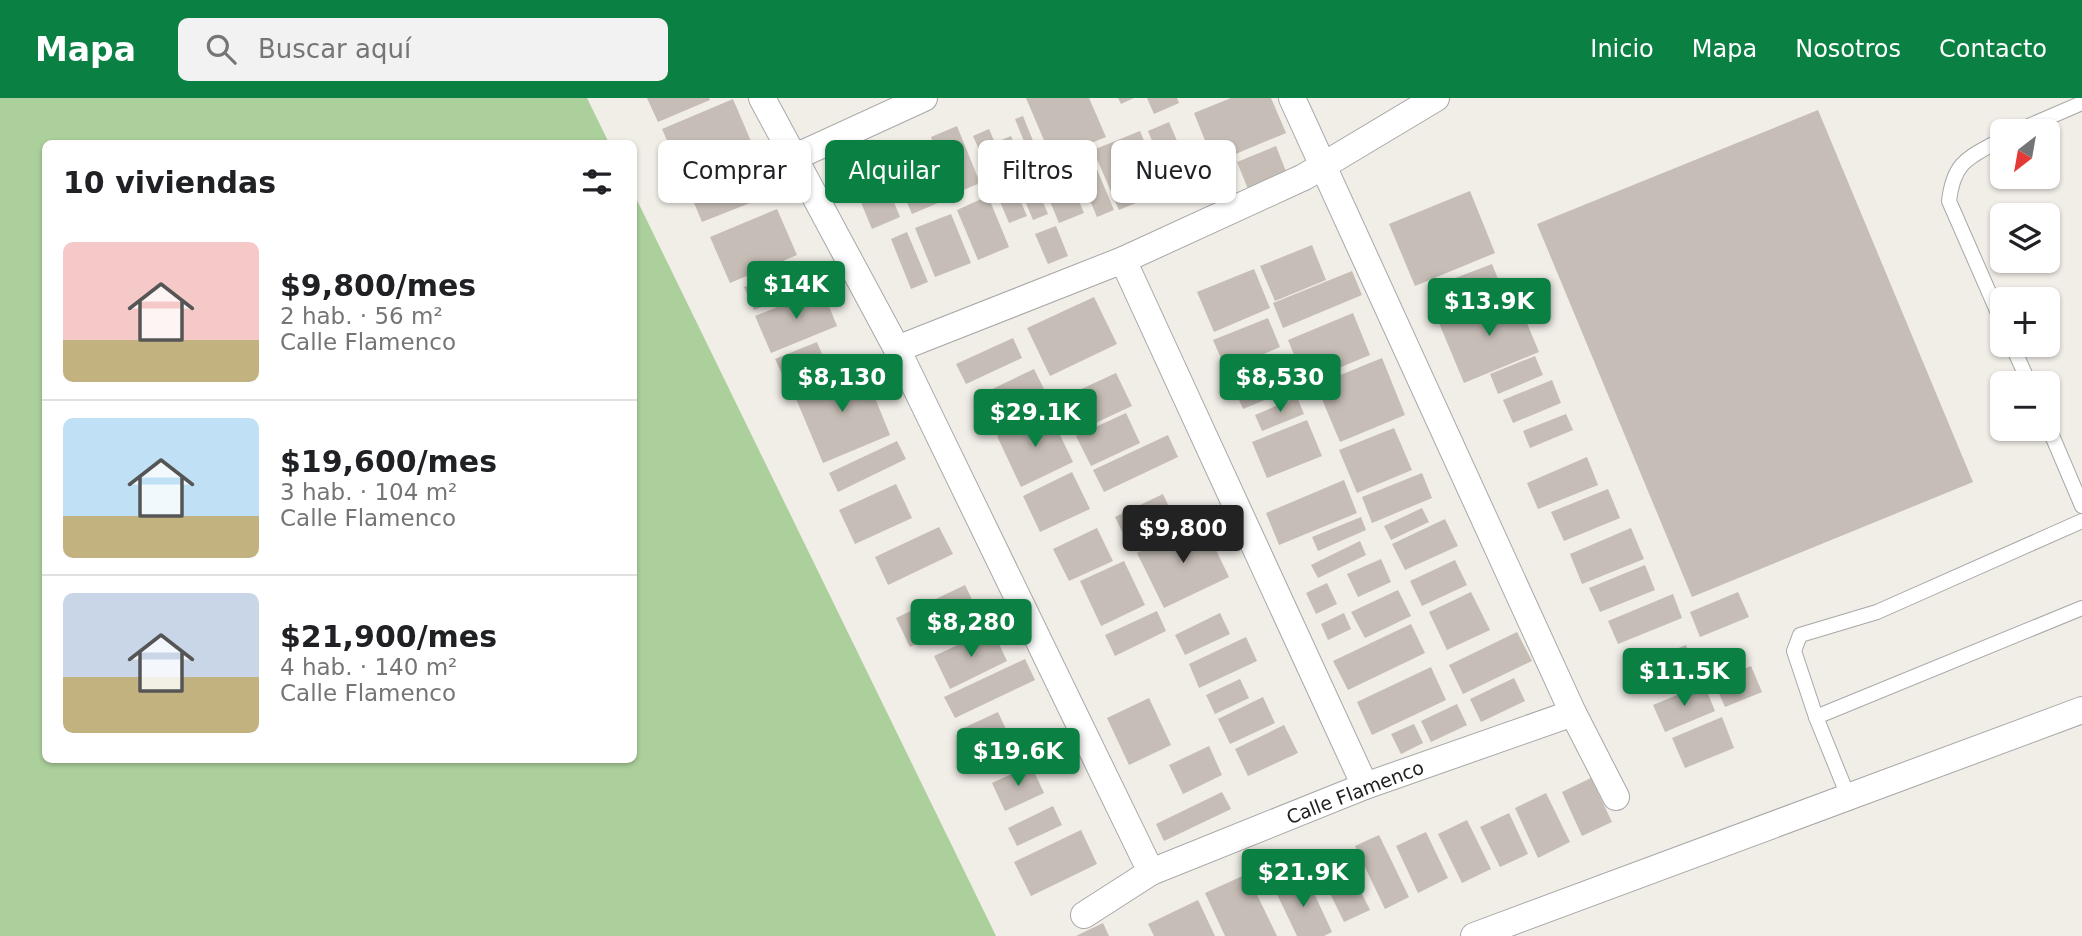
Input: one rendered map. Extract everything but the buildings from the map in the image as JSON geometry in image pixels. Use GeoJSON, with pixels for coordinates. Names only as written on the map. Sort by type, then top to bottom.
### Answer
{"type":"FeatureCollection","features":[{"type":"Feature","properties":{"kind":"street"},"geometry":{"type":"LineString","coordinates":[[762,98],[784,140]]}},
{"type":"Feature","properties":{"kind":"street"},"geometry":{"type":"LineString","coordinates":[[811,150],[924,98]]}},
{"type":"Feature","properties":{"kind":"street"},"geometry":{"type":"LineString","coordinates":[[1292,98],[1573,713],[1616,797]]}},
{"type":"Feature","properties":{"kind":"street"},"geometry":{"type":"LineString","coordinates":[[897,349],[1123,260],[1323,166],[1436,98]]}},
{"type":"Feature","properties":{"kind":"street"},"geometry":{"type":"LineString","coordinates":[[811,191],[897,349],[1151,872]]}},
{"type":"Feature","properties":{"kind":"street"},"geometry":{"type":"LineString","coordinates":[[1123,260],[1365,786]]}},
{"type":"Feature","properties":{"kind":"street"},"geometry":{"type":"LineString","coordinates":[[1474,936],[2082,710]]}},
{"type":"Feature","properties":{"kind":"street","name":"Calle Flamenco"},"geometry":{"type":"LineString","coordinates":[[1084,915],[1151,872],[1365,786],[1573,713]]}},
{"type":"Feature","properties":{"kind":"lane"},"geometry":{"type":"LineString","coordinates":[[2045,119],[2082,103]]}},
{"type":"Feature","properties":{"kind":"lane"},"geometry":{"type":"LineString","coordinates":[[1990,146],[1962,161],[1952,179],[1949,201],[1990,295]]}},
{"type":"Feature","properties":{"kind":"lane"},"geometry":{"type":"LineString","coordinates":[[2054,441],[2082,506]]}},
{"type":"Feature","properties":{"kind":"lane"},"geometry":{"type":"LineString","coordinates":[[1848,796],[1816,718],[1794,651],[1800,635],[1877,612],[2082,521]]}},
{"type":"Feature","properties":{"kind":"lane"},"geometry":{"type":"LineString","coordinates":[[1816,718],[2082,608]]}},
{"type":"Feature","properties":{"kind":"green space"},"geometry":{"type":"Polygon","coordinates":[[[0,98],[587,98],[608,140],[42,140],[42,763],[637,763],[637,200],[996,936],[0,936],[0,98]]]}}]}
